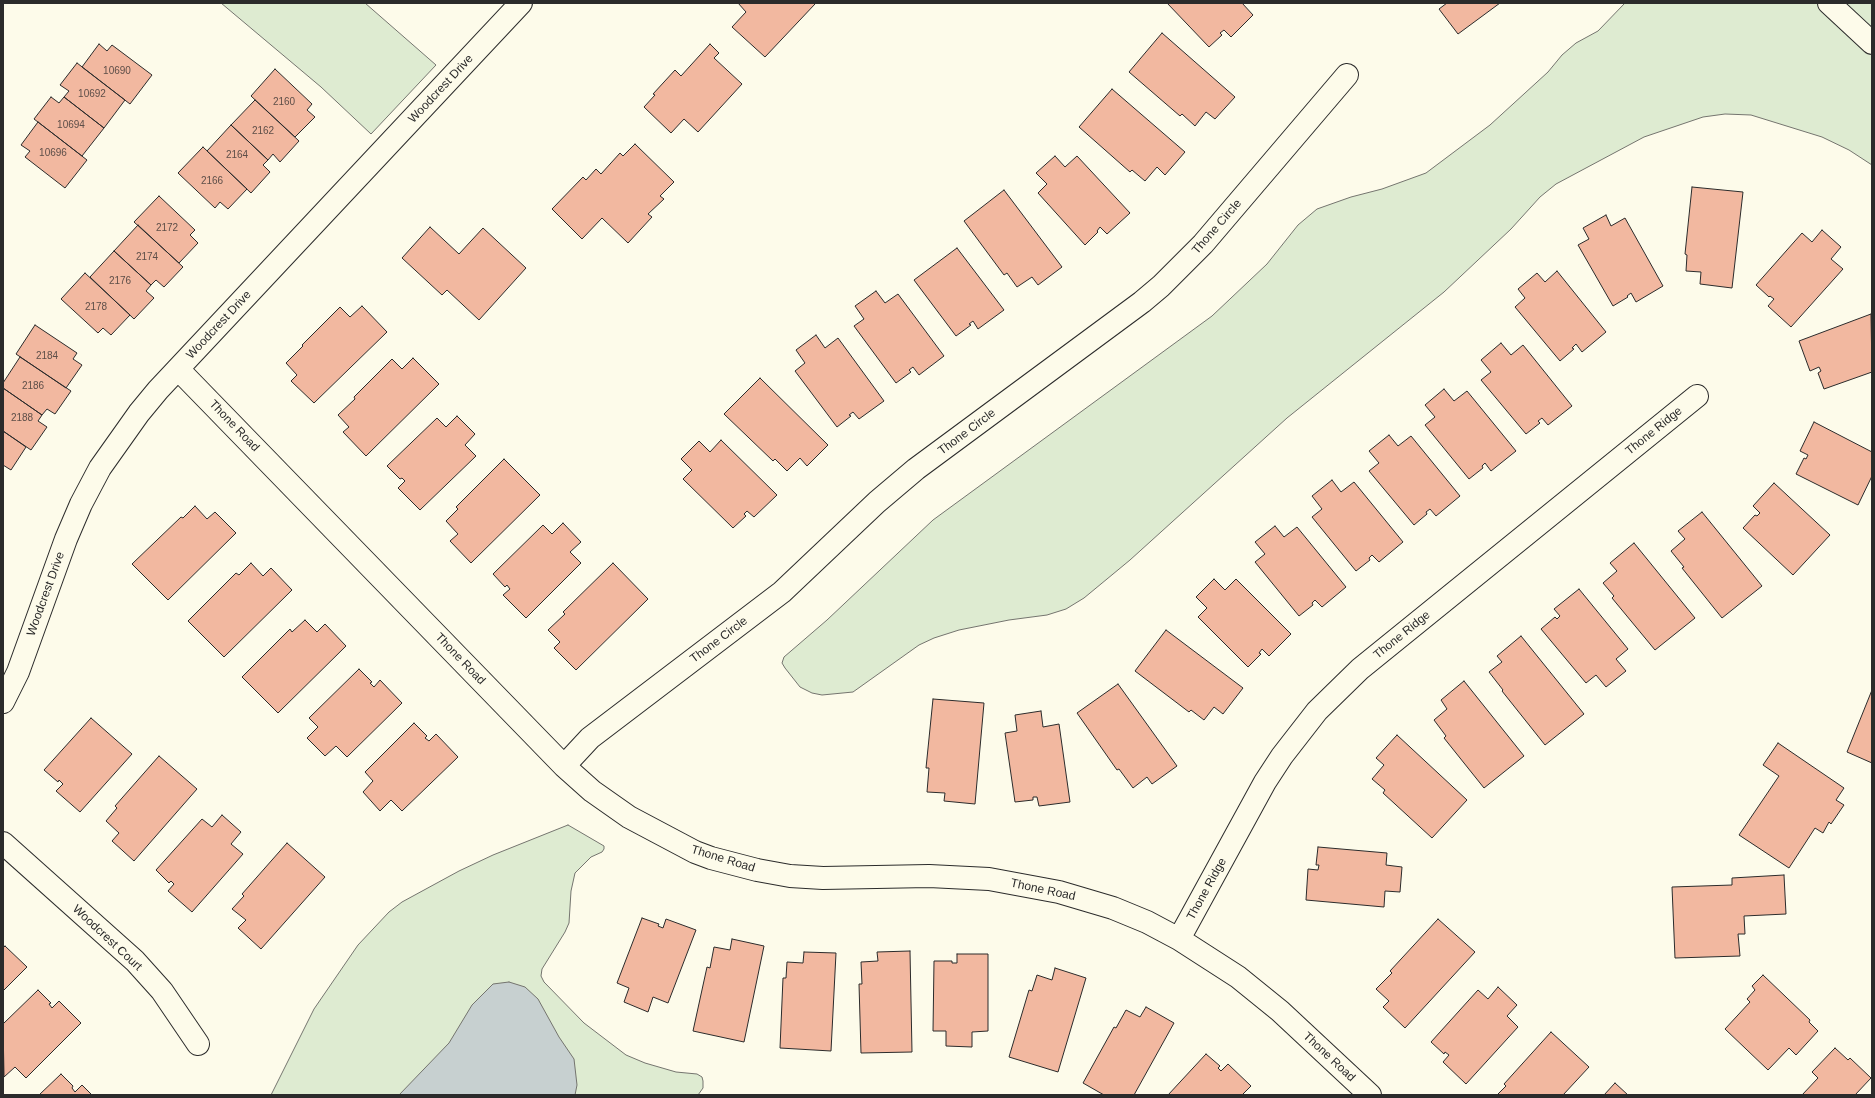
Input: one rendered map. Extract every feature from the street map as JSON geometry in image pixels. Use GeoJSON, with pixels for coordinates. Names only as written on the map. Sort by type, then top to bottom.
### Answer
{"type":"FeatureCollection","features":[{"type":"Feature","properties":{"kind":"street","name":"Woodcrest Drive"},"geometry":{"type":"LineString","coordinates":[[3,702],[18,672],[66,539],[91,485],[100,468],[139,413],[178,369],[521,3]]}},
{"type":"Feature","properties":{"kind":"street"},"geometry":{"type":"LineString","coordinates":[[1829,3],[1872,43]]}},
{"type":"Feature","properties":{"kind":"street","name":"Thone Circle"},"geometry":{"type":"LineString","coordinates":[[564,766],[590,738],[782,592],[902,481],[1161,286],[1203,244],[1347,75]]}},
{"type":"Feature","properties":{"kind":"street","name":"Thone Road"},"geometry":{"type":"LineString","coordinates":[[178,369],[564,766],[592,791],[629,817],[695,852],[730,864],[790,876],[854,879],[929,876],[989,879],[1024,884],[1059,892],[1113,908],[1147,922],[1210,957],[1261,995],[1370,1095]]}},
{"type":"Feature","properties":{"kind":"street","name":"Thone Ridge"},"geometry":{"type":"LineString","coordinates":[[1180,939],[1265,782],[1290,745],[1317,711],[1360,669],[1698,396]]}},
{"type":"Feature","properties":{"kind":"street","name":"Woodcrest Court"},"geometry":{"type":"LineString","coordinates":[[3,844],[135,961],[162,992],[198,1044]]}},
{"type":"Feature","properties":{"kind":"green space"},"geometry":{"type":"Polygon","coordinates":[[[221,3],[365,3],[436,65],[371,134],[321,87],[221,3]]]}},
{"type":"Feature","properties":{"kind":"green space"},"geometry":{"type":"Polygon","coordinates":[[[1625,3],[1872,3],[1872,165],[1849,150],[1822,137],[1751,115],[1725,114],[1703,117],[1644,137],[1556,184],[1540,197],[1511,229],[1444,292],[1287,418],[1130,560],[1084,598],[1066,609],[1047,615],[1009,620],[959,630],[934,638],[919,645],[853,692],[822,695],[812,693],[800,687],[782,663],[784,657],[827,620],[933,520],[1212,316],[1267,264],[1298,225],[1317,209],[1351,197],[1382,189],[1426,173],[1490,125],[1548,72],[1562,55],[1576,43],[1598,31],[1625,3]]]}},
{"type":"Feature","properties":{"kind":"green space"},"geometry":{"type":"Polygon","coordinates":[[[568,825],[604,846],[604,849],[602,852],[591,857],[575,873],[571,891],[569,923],[542,969],[541,976],[544,982],[584,1023],[626,1055],[645,1063],[676,1072],[697,1074],[702,1077],[703,1088],[698,1095],[271,1095],[314,1009],[358,945],[389,912],[402,902],[459,871],[493,855],[568,825]]]}},
{"type":"Feature","properties":{"kind":"shaded area"},"geometry":{"type":"Polygon","coordinates":[[[509,982],[525,987],[538,999],[559,1037],[574,1059],[577,1085],[575,1095],[399,1095],[449,1043],[472,1005],[493,984],[509,982]]]}},
{"type":"Feature","properties":{"kind":"building"},"geometry":{"type":"Polygon","coordinates":[[[738,3],[815,4],[765,57],[732,27],[746,12],[738,3]]]}},
{"type":"Feature","properties":{"kind":"building"},"geometry":{"type":"Polygon","coordinates":[[[1167,3],[1242,3],[1253,15],[1231,37],[1224,30],[1220,33],[1222,35],[1209,47],[1167,3]]]}},
{"type":"Feature","properties":{"kind":"building"},"geometry":{"type":"Polygon","coordinates":[[[1447,3],[1500,3],[1458,34],[1439,9],[1447,3]]]}},
{"type":"Feature","properties":{"kind":"building"},"geometry":{"type":"Polygon","coordinates":[[[1162,33],[1235,97],[1215,119],[1206,112],[1195,126],[1182,114],[1180,116],[1129,72],[1162,33]]]}},
{"type":"Feature","properties":{"kind":"building"},"geometry":{"type":"Polygon","coordinates":[[[99,44],[107,51],[112,45],[152,75],[130,104],[82,67],[99,44]]]}},
{"type":"Feature","properties":{"kind":"building"},"geometry":{"type":"Polygon","coordinates":[[[710,44],[719,53],[714,58],[742,84],[698,132],[684,119],[671,133],[644,107],[655,95],[653,94],[675,70],[681,76],[710,44]]]}},
{"type":"Feature","properties":{"kind":"building"},"geometry":{"type":"Polygon","coordinates":[[[77,63],[125,100],[104,128],[64,97],[69,91],[60,85],[77,63]]]}},
{"type":"Feature","properties":{"kind":"building"},"geometry":{"type":"Polygon","coordinates":[[[275,69],[312,104],[307,110],[315,117],[295,137],[251,96],[275,69]]]}},
{"type":"Feature","properties":{"kind":"building"},"geometry":{"type":"Polygon","coordinates":[[[1112,89],[1185,152],[1165,175],[1157,167],[1145,181],[1132,170],[1130,172],[1079,127],[1112,89]]]}},
{"type":"Feature","properties":{"kind":"building"},"geometry":{"type":"Polygon","coordinates":[[[51,97],[59,103],[64,97],[104,128],[82,156],[34,119],[51,97]]]}},
{"type":"Feature","properties":{"kind":"building"},"geometry":{"type":"Polygon","coordinates":[[[255,100],[299,141],[280,162],[273,154],[268,160],[231,125],[255,100]]]}},
{"type":"Feature","properties":{"kind":"building"},"geometry":{"type":"Polygon","coordinates":[[[38,122],[87,160],[65,188],[25,157],[30,151],[21,145],[38,122]]]}},
{"type":"Feature","properties":{"kind":"building"},"geometry":{"type":"Polygon","coordinates":[[[231,125],[268,160],[263,165],[270,172],[251,193],[207,151],[231,125]]]}},
{"type":"Feature","properties":{"kind":"building"},"geometry":{"type":"Polygon","coordinates":[[[635,144],[674,182],[660,196],[664,199],[648,214],[652,217],[628,243],[602,218],[582,239],[552,209],[583,177],[586,180],[596,169],[601,174],[620,153],[623,156],[635,144]]]}},
{"type":"Feature","properties":{"kind":"building"},"geometry":{"type":"Polygon","coordinates":[[[203,147],[247,189],[228,209],[220,202],[215,208],[178,173],[203,147]]]}},
{"type":"Feature","properties":{"kind":"building"},"geometry":{"type":"Polygon","coordinates":[[[1055,156],[1065,167],[1077,156],[1130,213],[1107,234],[1100,227],[1097,231],[1098,232],[1085,245],[1038,193],[1047,184],[1036,173],[1055,156]]]}},
{"type":"Feature","properties":{"kind":"building"},"geometry":{"type":"Polygon","coordinates":[[[1692,187],[1743,192],[1732,288],[1700,284],[1701,272],[1686,271],[1687,255],[1685,254],[1692,187]]]}},
{"type":"Feature","properties":{"kind":"building"},"geometry":{"type":"Polygon","coordinates":[[[1004,190],[1062,267],[1038,285],[1032,277],[1017,287],[1007,273],[1004,275],[964,221],[1004,190]]]}},
{"type":"Feature","properties":{"kind":"building"},"geometry":{"type":"Polygon","coordinates":[[[159,196],[195,230],[190,235],[198,243],[179,263],[134,222],[159,196]]]}},
{"type":"Feature","properties":{"kind":"building"},"geometry":{"type":"Polygon","coordinates":[[[1606,215],[1611,226],[1625,218],[1663,286],[1636,302],[1631,293],[1627,296],[1628,297],[1613,306],[1578,245],[1589,239],[1583,228],[1606,215]]]}},
{"type":"Feature","properties":{"kind":"building"},"geometry":{"type":"Polygon","coordinates":[[[138,225],[183,267],[164,287],[156,280],[151,285],[114,251],[138,225]]]}},
{"type":"Feature","properties":{"kind":"building"},"geometry":{"type":"Polygon","coordinates":[[[430,227],[459,254],[483,228],[526,268],[479,320],[447,290],[442,295],[402,258],[430,227]]]}},
{"type":"Feature","properties":{"kind":"building"},"geometry":{"type":"Polygon","coordinates":[[[1822,230],[1841,247],[1831,259],[1843,269],[1791,327],[1768,306],[1774,299],[1770,296],[1769,297],[1756,285],[1802,233],[1812,242],[1822,230]]]}},
{"type":"Feature","properties":{"kind":"building"},"geometry":{"type":"Polygon","coordinates":[[[957,248],[1004,310],[978,329],[973,321],[969,324],[971,325],[956,336],[914,280],[957,248]]]}},
{"type":"Feature","properties":{"kind":"building"},"geometry":{"type":"Polygon","coordinates":[[[114,251],[151,285],[146,291],[154,298],[134,319],[90,277],[114,251]]]}},
{"type":"Feature","properties":{"kind":"building"},"geometry":{"type":"Polygon","coordinates":[[[1557,271],[1606,332],[1582,352],[1576,344],[1572,348],[1574,349],[1560,361],[1515,307],[1525,298],[1518,289],[1537,273],[1545,282],[1557,271]]]}},
{"type":"Feature","properties":{"kind":"building"},"geometry":{"type":"Polygon","coordinates":[[[85,273],[130,315],[111,335],[103,328],[98,333],[61,299],[85,273]]]}},
{"type":"Feature","properties":{"kind":"building"},"geometry":{"type":"Polygon","coordinates":[[[876,291],[885,303],[898,294],[944,356],[919,375],[913,367],[909,370],[911,372],[896,383],[854,326],[864,319],[855,306],[876,291]]]}},
{"type":"Feature","properties":{"kind":"building"},"geometry":{"type":"Polygon","coordinates":[[[362,306],[387,332],[314,403],[291,381],[297,375],[286,363],[340,307],[350,317],[362,306]]]}},
{"type":"Feature","properties":{"kind":"building"},"geometry":{"type":"Polygon","coordinates":[[[1871,314],[1872,372],[1824,389],[1818,373],[1821,371],[1819,367],[1810,371],[1799,341],[1871,314]]]}},
{"type":"Feature","properties":{"kind":"building"},"geometry":{"type":"Polygon","coordinates":[[[35,325],[77,353],[73,359],[82,365],[66,388],[16,354],[35,325]]]}},
{"type":"Feature","properties":{"kind":"building"},"geometry":{"type":"Polygon","coordinates":[[[816,335],[825,348],[838,338],[884,401],[859,419],[853,412],[849,415],[851,416],[837,427],[795,371],[805,363],[796,350],[816,335]]]}},
{"type":"Feature","properties":{"kind":"building"},"geometry":{"type":"Polygon","coordinates":[[[1501,343],[1511,355],[1523,345],[1572,406],[1548,425],[1542,418],[1538,421],[1540,423],[1526,434],[1481,380],[1491,372],[1481,360],[1501,343]]]}},
{"type":"Feature","properties":{"kind":"building"},"geometry":{"type":"Polygon","coordinates":[[[20,357],[71,391],[55,414],[47,409],[42,415],[3,388],[3,383],[20,357]]]}},
{"type":"Feature","properties":{"kind":"building"},"geometry":{"type":"Polygon","coordinates":[[[413,358],[439,384],[366,456],[343,432],[349,427],[338,415],[392,359],[402,369],[413,358]]]}},
{"type":"Feature","properties":{"kind":"building"},"geometry":{"type":"Polygon","coordinates":[[[760,378],[828,445],[807,466],[800,458],[787,471],[775,459],[773,461],[724,414],[760,378]]]}},
{"type":"Feature","properties":{"kind":"building"},"geometry":{"type":"Polygon","coordinates":[[[3,388],[42,415],[38,421],[47,427],[31,450],[3,431],[3,388]]]}},
{"type":"Feature","properties":{"kind":"building"},"geometry":{"type":"Polygon","coordinates":[[[1444,389],[1454,401],[1467,391],[1516,451],[1491,471],[1485,463],[1482,466],[1483,468],[1469,479],[1425,425],[1435,417],[1425,405],[1444,389]]]}},
{"type":"Feature","properties":{"kind":"building"},"geometry":{"type":"Polygon","coordinates":[[[457,416],[475,434],[465,445],[476,456],[420,510],[398,488],[405,481],[402,478],[400,479],[387,466],[437,418],[446,427],[457,416]]]}},
{"type":"Feature","properties":{"kind":"building"},"geometry":{"type":"Polygon","coordinates":[[[1814,422],[1872,452],[1872,476],[1858,505],[1796,474],[1804,458],[1806,459],[1808,455],[1800,451],[1814,422]]]}},
{"type":"Feature","properties":{"kind":"building"},"geometry":{"type":"Polygon","coordinates":[[[3,431],[26,447],[11,470],[3,465],[3,431]]]}},
{"type":"Feature","properties":{"kind":"building"},"geometry":{"type":"Polygon","coordinates":[[[1389,435],[1398,446],[1411,436],[1460,496],[1436,516],[1430,509],[1426,512],[1427,514],[1414,525],[1369,471],[1379,463],[1369,451],[1389,435]]]}},
{"type":"Feature","properties":{"kind":"building"},"geometry":{"type":"Polygon","coordinates":[[[721,440],[777,495],[754,517],[747,511],[744,514],[746,516],[733,528],[683,479],[692,470],[681,459],[699,441],[710,452],[721,440]]]}},
{"type":"Feature","properties":{"kind":"building"},"geometry":{"type":"Polygon","coordinates":[[[504,459],[540,495],[471,563],[450,541],[458,534],[446,521],[458,509],[456,507],[504,459]]]}},
{"type":"Feature","properties":{"kind":"building"},"geometry":{"type":"Polygon","coordinates":[[[1332,480],[1341,492],[1354,482],[1403,542],[1379,562],[1372,555],[1369,558],[1370,560],[1356,571],[1312,517],[1322,509],[1312,496],[1332,480]]]}},
{"type":"Feature","properties":{"kind":"building"},"geometry":{"type":"Polygon","coordinates":[[[1774,483],[1830,535],[1793,575],[1743,528],[1755,515],[1757,516],[1760,513],[1753,506],[1774,483]]]}},
{"type":"Feature","properties":{"kind":"building"},"geometry":{"type":"Polygon","coordinates":[[[195,506],[207,519],[215,512],[236,533],[168,600],[132,564],[181,517],[183,518],[195,506]]]}},
{"type":"Feature","properties":{"kind":"building"},"geometry":{"type":"Polygon","coordinates":[[[1702,512],[1762,586],[1722,618],[1682,568],[1684,567],[1671,551],[1685,539],[1678,531],[1702,512]]]}},
{"type":"Feature","properties":{"kind":"building"},"geometry":{"type":"Polygon","coordinates":[[[563,523],[581,542],[570,552],[581,563],[526,618],[503,595],[510,589],[507,585],[505,587],[493,574],[543,525],[552,534],[563,523]]]}},
{"type":"Feature","properties":{"kind":"building"},"geometry":{"type":"Polygon","coordinates":[[[1275,526],[1284,537],[1297,527],[1346,587],[1322,607],[1315,600],[1312,603],[1313,605],[1299,616],[1255,562],[1265,554],[1255,542],[1275,526]]]}},
{"type":"Feature","properties":{"kind":"building"},"geometry":{"type":"Polygon","coordinates":[[[1634,543],[1695,618],[1655,650],[1612,598],[1614,596],[1603,583],[1617,571],[1610,563],[1634,543]]]}},
{"type":"Feature","properties":{"kind":"building"},"geometry":{"type":"Polygon","coordinates":[[[251,563],[263,576],[271,568],[292,590],[224,657],[188,621],[236,573],[239,575],[251,563]]]}},
{"type":"Feature","properties":{"kind":"building"},"geometry":{"type":"Polygon","coordinates":[[[613,563],[648,599],[576,670],[554,648],[560,642],[548,630],[565,614],[563,612],[613,563]]]}},
{"type":"Feature","properties":{"kind":"building"},"geometry":{"type":"Polygon","coordinates":[[[1214,579],[1225,590],[1236,579],[1291,634],[1269,656],[1262,649],[1259,653],[1261,654],[1248,667],[1198,617],[1207,608],[1196,597],[1214,579]]]}},
{"type":"Feature","properties":{"kind":"building"},"geometry":{"type":"Polygon","coordinates":[[[1579,589],[1628,649],[1616,659],[1626,671],[1606,687],[1596,675],[1586,683],[1541,629],[1555,617],[1557,619],[1560,616],[1554,609],[1579,589]]]}},
{"type":"Feature","properties":{"kind":"building"},"geometry":{"type":"Polygon","coordinates":[[[305,620],[317,632],[325,624],[346,646],[278,713],[242,677],[290,629],[292,632],[305,620]]]}},
{"type":"Feature","properties":{"kind":"building"},"geometry":{"type":"Polygon","coordinates":[[[1166,630],[1243,688],[1223,714],[1214,707],[1204,720],[1191,710],[1189,712],[1135,671],[1166,630]]]}},
{"type":"Feature","properties":{"kind":"building"},"geometry":{"type":"Polygon","coordinates":[[[1521,636],[1584,714],[1545,745],[1502,691],[1503,690],[1489,672],[1502,662],[1497,656],[1521,636]]]}},
{"type":"Feature","properties":{"kind":"building"},"geometry":{"type":"Polygon","coordinates":[[[359,669],[372,682],[370,683],[374,687],[380,680],[402,703],[347,757],[336,746],[325,756],[307,738],[318,727],[309,718],[359,669]]]}},
{"type":"Feature","properties":{"kind":"building"},"geometry":{"type":"Polygon","coordinates":[[[1464,681],[1524,756],[1484,788],[1444,738],[1446,736],[1434,720],[1447,709],[1441,700],[1464,681]]]}},
{"type":"Feature","properties":{"kind":"building"},"geometry":{"type":"Polygon","coordinates":[[[1118,684],[1177,766],[1152,784],[1147,777],[1133,788],[1119,769],[1117,770],[1077,713],[1118,684]]]}},
{"type":"Feature","properties":{"kind":"building"},"geometry":{"type":"Polygon","coordinates":[[[1872,690],[1872,763],[1847,752],[1872,690]]]}},
{"type":"Feature","properties":{"kind":"building"},"geometry":{"type":"Polygon","coordinates":[[[933,699],[984,703],[975,804],[944,801],[945,793],[927,792],[929,768],[926,768],[933,699]]]}},
{"type":"Feature","properties":{"kind":"building"},"geometry":{"type":"Polygon","coordinates":[[[1041,711],[1043,727],[1059,724],[1070,802],[1039,806],[1037,797],[1033,797],[1033,800],[1015,802],[1005,733],[1017,731],[1015,715],[1041,711]]]}},
{"type":"Feature","properties":{"kind":"building"},"geometry":{"type":"Polygon","coordinates":[[[91,718],[132,754],[80,812],[56,791],[63,784],[59,780],[58,782],[44,770],[91,718]]]}},
{"type":"Feature","properties":{"kind":"building"},"geometry":{"type":"Polygon","coordinates":[[[414,723],[427,736],[425,738],[429,741],[436,734],[458,757],[402,811],[391,800],[380,811],[363,792],[373,781],[365,772],[414,723]]]}},
{"type":"Feature","properties":{"kind":"building"},"geometry":{"type":"Polygon","coordinates":[[[1397,735],[1467,800],[1432,838],[1383,793],[1385,790],[1372,779],[1384,765],[1376,758],[1397,735]]]}},
{"type":"Feature","properties":{"kind":"building"},"geometry":{"type":"Polygon","coordinates":[[[1778,743],[1844,788],[1836,800],[1844,805],[1831,824],[1829,822],[1823,833],[1815,828],[1789,868],[1739,835],[1779,776],[1763,765],[1778,743]]]}},
{"type":"Feature","properties":{"kind":"building"},"geometry":{"type":"Polygon","coordinates":[[[159,756],[197,789],[134,861],[112,841],[119,833],[106,821],[117,808],[115,806],[159,756]]]}},
{"type":"Feature","properties":{"kind":"building"},"geometry":{"type":"Polygon","coordinates":[[[222,815],[241,832],[231,844],[243,854],[192,912],[168,891],[174,884],[171,881],[169,883],[156,870],[202,819],[212,827],[222,815]]]}},
{"type":"Feature","properties":{"kind":"building"},"geometry":{"type":"Polygon","coordinates":[[[287,843],[325,877],[261,949],[238,928],[246,920],[232,909],[244,896],[242,894],[287,843]]]}},
{"type":"Feature","properties":{"kind":"building"},"geometry":{"type":"Polygon","coordinates":[[[1318,847],[1387,853],[1386,865],[1402,867],[1400,892],[1385,891],[1384,907],[1306,900],[1308,869],[1318,870],[1319,865],[1316,865],[1318,847]]]}},
{"type":"Feature","properties":{"kind":"building"},"geometry":{"type":"Polygon","coordinates":[[[1784,875],[1786,914],[1744,916],[1745,934],[1738,934],[1740,956],[1675,958],[1672,887],[1732,885],[1732,878],[1784,875]]]}},
{"type":"Feature","properties":{"kind":"building"},"geometry":{"type":"Polygon","coordinates":[[[642,918],[659,924],[658,926],[663,928],[666,919],[696,930],[668,1003],[653,997],[648,1012],[624,1002],[629,988],[617,983],[642,918]]]}},
{"type":"Feature","properties":{"kind":"building"},"geometry":{"type":"Polygon","coordinates":[[[1438,919],[1475,952],[1405,1028],[1383,1007],[1389,1001],[1376,989],[1392,973],[1390,971],[1438,919]]]}},
{"type":"Feature","properties":{"kind":"building"},"geometry":{"type":"Polygon","coordinates":[[[732,939],[764,946],[744,1042],[693,1031],[707,967],[710,968],[714,947],[730,950],[732,939]]]}},
{"type":"Feature","properties":{"kind":"building"},"geometry":{"type":"Polygon","coordinates":[[[5,946],[27,967],[3,991],[3,948],[5,946]]]}},
{"type":"Feature","properties":{"kind":"building"},"geometry":{"type":"Polygon","coordinates":[[[910,951],[912,1052],[861,1053],[859,984],[862,984],[861,962],[878,961],[877,952],[910,951]]]}},
{"type":"Feature","properties":{"kind":"building"},"geometry":{"type":"Polygon","coordinates":[[[804,952],[836,953],[831,1051],[780,1048],[783,978],[786,978],[787,962],[803,963],[804,952]]]}},
{"type":"Feature","properties":{"kind":"building"},"geometry":{"type":"Polygon","coordinates":[[[957,954],[988,954],[988,1031],[972,1032],[972,1047],[946,1046],[946,1031],[933,1031],[934,961],[952,961],[952,963],[957,963],[957,954]]]}},
{"type":"Feature","properties":{"kind":"building"},"geometry":{"type":"Polygon","coordinates":[[[1055,968],[1086,978],[1058,1072],[1009,1057],[1029,990],[1032,991],[1037,975],[1052,980],[1055,968]]]}},
{"type":"Feature","properties":{"kind":"building"},"geometry":{"type":"Polygon","coordinates":[[[1763,975],[1810,1020],[1809,1022],[1818,1031],[1796,1055],[1789,1048],[1768,1070],[1725,1029],[1750,1002],[1747,999],[1755,990],[1752,986],[1763,975]]]}},
{"type":"Feature","properties":{"kind":"building"},"geometry":{"type":"Polygon","coordinates":[[[1498,987],[1517,1005],[1507,1016],[1518,1027],[1466,1084],[1443,1062],[1449,1055],[1445,1052],[1444,1054],[1431,1042],[1478,990],[1488,999],[1498,987]]]}},
{"type":"Feature","properties":{"kind":"building"},"geometry":{"type":"Polygon","coordinates":[[[38,990],[51,1003],[49,1004],[52,1008],[59,1001],[81,1023],[26,1078],[15,1067],[4,1077],[3,1024],[38,990]]]}},
{"type":"Feature","properties":{"kind":"building"},"geometry":{"type":"Polygon","coordinates":[[[1146,1007],[1174,1023],[1134,1095],[1104,1095],[1083,1083],[1114,1027],[1116,1028],[1126,1010],[1140,1017],[1146,1007]]]}},
{"type":"Feature","properties":{"kind":"building"},"geometry":{"type":"Polygon","coordinates":[[[1551,1032],[1589,1067],[1563,1095],[1497,1095],[1506,1086],[1504,1084],[1551,1032]]]}},
{"type":"Feature","properties":{"kind":"building"},"geometry":{"type":"Polygon","coordinates":[[[1835,1048],[1848,1060],[1850,1058],[1871,1078],[1855,1095],[1802,1095],[1818,1078],[1812,1072],[1835,1048]]]}},
{"type":"Feature","properties":{"kind":"building"},"geometry":{"type":"Polygon","coordinates":[[[1206,1054],[1220,1066],[1218,1068],[1221,1071],[1228,1064],[1251,1086],[1242,1095],[1168,1095],[1206,1054]]]}},
{"type":"Feature","properties":{"kind":"building"},"geometry":{"type":"Polygon","coordinates":[[[61,1074],[73,1086],[72,1088],[75,1092],[82,1085],[92,1095],[39,1095],[61,1074]]]}},
{"type":"Feature","properties":{"kind":"building"},"geometry":{"type":"Polygon","coordinates":[[[1615,1083],[1628,1095],[1604,1095],[1615,1083]]]}}]}
